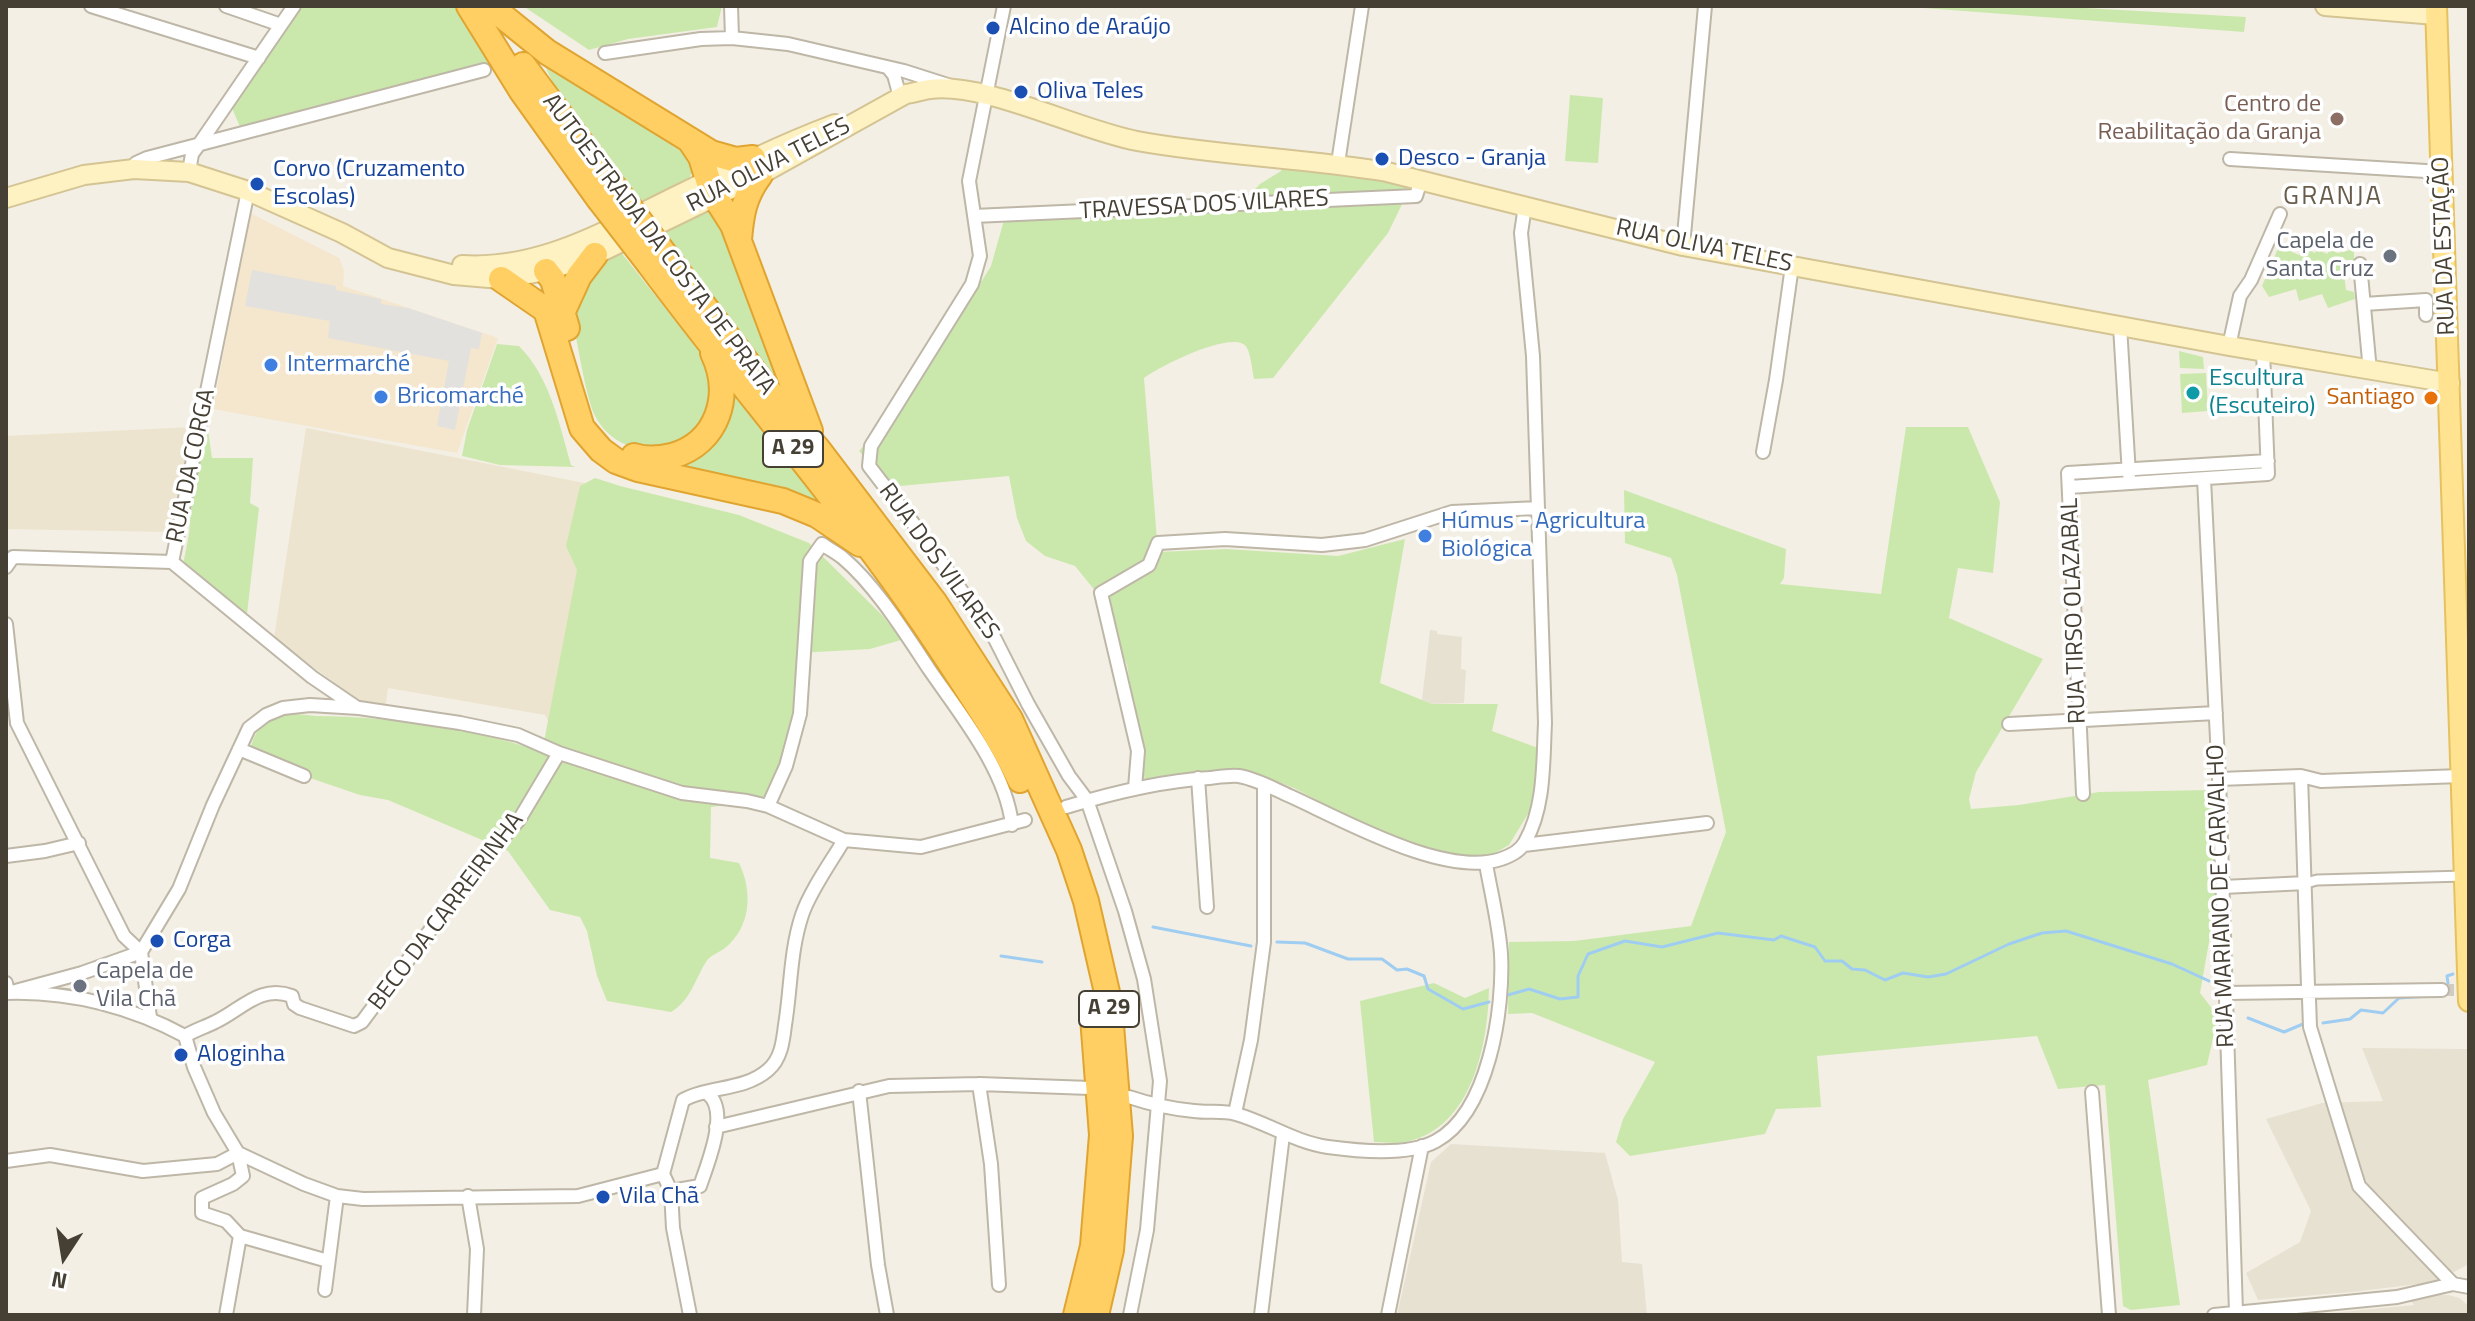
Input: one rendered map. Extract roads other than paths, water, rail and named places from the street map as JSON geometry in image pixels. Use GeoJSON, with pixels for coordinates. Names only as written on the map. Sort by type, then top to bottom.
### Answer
{"type":"FeatureCollection","features":[{"type":"Feature","properties":{"kind":"highway","name":"AUTOESTRADA DA COSTA DE PRATA"},"geometry":{"type":"LineString","coordinates":[[469,6],[521,90],[659,262],[817,448],[935,603],[1010,719],[1069,850],[1082,889],[1109,1001],[1120,1136],[1111,1250],[1096,1315]]}},
{"type":"Feature","properties":{"kind":"highway","name":"AUTOESTRADA DA COSTA DE PRATA"},"geometry":{"type":"LineString","coordinates":[[488,6],[608,195]]}},
{"type":"Feature","properties":{"kind":"highway"},"geometry":{"type":"LineString","coordinates":[[488,6],[547,52],[711,153],[756,166],[742,208],[739,243]]}},
{"type":"Feature","properties":{"kind":"highway"},"geometry":{"type":"LineString","coordinates":[[690,140],[701,157],[707,190],[733,225],[817,448]]}},
{"type":"Feature","properties":{"kind":"highway"},"geometry":{"type":"LineString","coordinates":[[554,311],[595,255]]}},
{"type":"Feature","properties":{"kind":"highway"},"geometry":{"type":"LineString","coordinates":[[544,261],[553,280],[554,311],[582,428],[601,450],[616,461],[638,469],[783,501],[817,515],[877,554]]}},
{"type":"Feature","properties":{"kind":"highway","name":"AUTOESTRADA DA COSTA DE PRATA"},"geometry":{"type":"LineString","coordinates":[[659,262],[709,344],[736,373],[877,554],[1001,741],[1051,849],[1070,906],[1093,1005],[1102,1135],[1093,1246],[1076,1315]]}},
{"type":"Feature","properties":{"kind":"highway"},"geometry":{"type":"LineString","coordinates":[[501,279],[554,311],[590,419],[602,436],[622,452],[642,459],[661,459],[681,453],[699,443],[713,428],[720,408],[722,385],[718,364],[709,344]]}},
{"type":"Feature","properties":{"kind":"main road"},"geometry":{"type":"LineString","coordinates":[[2325,6],[2436,11]]}},
{"type":"Feature","properties":{"kind":"main road","name":"RUA DA ESTAÇÃO"},"geometry":{"type":"LineString","coordinates":[[2436,11],[2450,383],[2464,580],[2461,776],[2469,1001]]}},
{"type":"Feature","properties":{"kind":"main road","name":"RUA OLIVA TELES"},"geometry":{"type":"LineString","coordinates":[[6,198],[84,175],[134,169],[189,172],[248,191],[342,233],[388,258],[454,275],[501,279],[682,202],[905,96],[932,88],[964,90],[1105,134],[1139,141],[1338,163],[1421,180],[1683,246],[2229,346],[2450,383]]}},
{"type":"Feature","properties":{"kind":"main road","name":"RUA OLIVA TELES"},"geometry":{"type":"LineString","coordinates":[[342,233],[417,257],[458,264],[544,261],[595,255],[682,202]]}},
{"type":"Feature","properties":{"kind":"street"},"geometry":{"type":"LineString","coordinates":[[91,6],[259,58]]}},
{"type":"Feature","properties":{"kind":"street"},"geometry":{"type":"LineString","coordinates":[[226,6],[281,25]]}},
{"type":"Feature","properties":{"kind":"street"},"geometry":{"type":"LineString","coordinates":[[189,172],[192,154],[294,6]]}},
{"type":"Feature","properties":{"kind":"street"},"geometry":{"type":"LineString","coordinates":[[731,6],[732,38]]}},
{"type":"Feature","properties":{"kind":"street","name":"RUA DOS VILARES"},"geometry":{"type":"LineString","coordinates":[[1004,6],[969,181],[980,256],[972,284],[871,446],[869,466],[929,544],[995,639],[1069,776],[1087,800],[1125,911],[1144,979],[1160,1081],[1147,1230],[1130,1315]]}},
{"type":"Feature","properties":{"kind":"street"},"geometry":{"type":"LineString","coordinates":[[1338,163],[1362,6]]}},
{"type":"Feature","properties":{"kind":"street"},"geometry":{"type":"LineString","coordinates":[[1683,246],[1705,6]]}},
{"type":"Feature","properties":{"kind":"street","name":"RUA OLIVA TELES"},"geometry":{"type":"LineString","coordinates":[[605,53],[701,39],[732,38],[788,44],[935,79],[964,90]]}},
{"type":"Feature","properties":{"kind":"street","name":"RUA OLIVA TELES"},"geometry":{"type":"LineString","coordinates":[[134,169],[136,163],[147,158],[484,70]]}},
{"type":"Feature","properties":{"kind":"street"},"geometry":{"type":"LineString","coordinates":[[894,70],[906,79],[905,96]]}},
{"type":"Feature","properties":{"kind":"street"},"geometry":{"type":"LineString","coordinates":[[2230,159],[2442,172]]}},
{"type":"Feature","properties":{"kind":"street","name":"TRAVESSA DOS VILARES"},"geometry":{"type":"LineString","coordinates":[[974,216],[1416,196],[1421,180]]}},
{"type":"Feature","properties":{"kind":"street","name":"RUA DA CORGA"},"geometry":{"type":"LineString","coordinates":[[248,191],[172,562],[312,677],[359,708]]}},
{"type":"Feature","properties":{"kind":"street"},"geometry":{"type":"LineString","coordinates":[[1524,845],[1537,806],[1545,723],[1533,356],[1521,233],[1525,206]]}},
{"type":"Feature","properties":{"kind":"street"},"geometry":{"type":"LineString","coordinates":[[2229,346],[2240,296],[2251,280],[2280,214]]}},
{"type":"Feature","properties":{"kind":"street"},"geometry":{"type":"LineString","coordinates":[[2360,264],[2370,371]]}},
{"type":"Feature","properties":{"kind":"street"},"geometry":{"type":"LineString","coordinates":[[1763,452],[1792,266]]}},
{"type":"Feature","properties":{"kind":"street"},"geometry":{"type":"LineString","coordinates":[[2364,304],[2426,300],[2426,315]]}},
{"type":"Feature","properties":{"kind":"street"},"geometry":{"type":"LineString","coordinates":[[2120,326],[2129,476]]}},
{"type":"Feature","properties":{"kind":"street"},"geometry":{"type":"LineString","coordinates":[[2263,352],[2268,461]]}},
{"type":"Feature","properties":{"kind":"street","name":"RUA TIRSO OLAZABAL"},"geometry":{"type":"LineString","coordinates":[[2069,487],[2129,476],[2268,461],[2268,474],[2204,479],[2129,476],[2068,473],[2083,794]]}},
{"type":"Feature","properties":{"kind":"street","name":"RUA MARIANO DE CARVALHO"},"geometry":{"type":"LineString","coordinates":[[2204,479],[2219,779],[2236,1312]]}},
{"type":"Feature","properties":{"kind":"street"},"geometry":{"type":"LineString","coordinates":[[1135,788],[1138,751],[1101,593],[1149,565],[1158,543],[1225,539],[1322,545],[1365,540],[1452,512],[1538,508]]}},
{"type":"Feature","properties":{"kind":"street"},"geometry":{"type":"LineString","coordinates":[[768,806],[786,766],[800,714],[810,561],[822,544],[843,558],[891,612],[973,734],[1002,785],[1010,807],[1012,825]]}},
{"type":"Feature","properties":{"kind":"street"},"geometry":{"type":"LineString","coordinates":[[6,567],[13,557],[172,562]]}},
{"type":"Feature","properties":{"kind":"street"},"geometry":{"type":"LineString","coordinates":[[6,624],[12,722],[79,843],[124,936],[141,952],[150,1017]]}},
{"type":"Feature","properties":{"kind":"street"},"geometry":{"type":"LineString","coordinates":[[310,705],[312,677]]}},
{"type":"Feature","properties":{"kind":"street"},"geometry":{"type":"LineString","coordinates":[[7,990],[82,973],[141,952],[179,889],[249,728],[266,715],[283,708],[310,705],[359,708],[518,735],[559,753],[682,793],[768,806],[844,840],[921,847],[1025,820]]}},
{"type":"Feature","properties":{"kind":"street"},"geometry":{"type":"LineString","coordinates":[[2009,724],[2216,713]]}},
{"type":"Feature","properties":{"kind":"street"},"geometry":{"type":"LineString","coordinates":[[239,749],[304,776]]}},
{"type":"Feature","properties":{"kind":"street","name":"BECO DA CARREIRINHA"},"geometry":{"type":"LineString","coordinates":[[185,1036],[217,1022],[252,997],[271,994],[292,996],[294,1004],[300,1008],[354,1026],[362,1022],[477,867],[519,820],[559,753]]}},
{"type":"Feature","properties":{"kind":"street"},"geometry":{"type":"LineString","coordinates":[[1066,807],[1135,788],[1198,778],[1238,776],[1264,784],[1409,849],[1457,863],[1486,864],[1508,856],[1524,845],[1707,823]]}},
{"type":"Feature","properties":{"kind":"street"},"geometry":{"type":"LineString","coordinates":[[2301,776],[2310,1027],[2359,1186],[2453,1284]]}},
{"type":"Feature","properties":{"kind":"street"},"geometry":{"type":"LineString","coordinates":[[2219,779],[2301,776],[2321,781],[2461,776]]}},
{"type":"Feature","properties":{"kind":"street"},"geometry":{"type":"LineString","coordinates":[[1198,778],[1207,907]]}},
{"type":"Feature","properties":{"kind":"street"},"geometry":{"type":"LineString","coordinates":[[1235,1113],[1251,1040],[1264,942],[1264,784]]}},
{"type":"Feature","properties":{"kind":"street"},"geometry":{"type":"LineString","coordinates":[[708,1094],[721,1087],[744,1084],[766,1073],[776,1062],[782,1044],[790,973],[802,914],[844,840]]}},
{"type":"Feature","properties":{"kind":"street"},"geometry":{"type":"LineString","coordinates":[[6,856],[79,843]]}},
{"type":"Feature","properties":{"kind":"street"},"geometry":{"type":"LineString","coordinates":[[1129,1097],[1159,1106],[1235,1113],[1283,1135],[1330,1147],[1386,1151],[1436,1141],[1475,1098],[1491,1057],[1500,998],[1501,952],[1486,864]]}},
{"type":"Feature","properties":{"kind":"street"},"geometry":{"type":"LineString","coordinates":[[2223,887],[2317,880],[2465,876]]}},
{"type":"Feature","properties":{"kind":"street"},"geometry":{"type":"LineString","coordinates":[[7,990],[90,999],[150,1017],[185,1036],[194,1067],[214,1113],[238,1153],[243,1176],[202,1198],[202,1213],[226,1221],[240,1236],[328,1261]]}},
{"type":"Feature","properties":{"kind":"street"},"geometry":{"type":"LineString","coordinates":[[2226,993],[2442,990]]}},
{"type":"Feature","properties":{"kind":"street"},"geometry":{"type":"LineString","coordinates":[[716,1127],[889,1086],[979,1084],[1090,1088]]}},
{"type":"Feature","properties":{"kind":"street"},"geometry":{"type":"LineString","coordinates":[[979,1084],[991,1164],[999,1285]]}},
{"type":"Feature","properties":{"kind":"street"},"geometry":{"type":"LineString","coordinates":[[859,1091],[878,1265],[887,1315]]}},
{"type":"Feature","properties":{"kind":"street"},"geometry":{"type":"LineString","coordinates":[[671,1191],[700,1186],[713,1145],[718,1113],[713,1098],[708,1094],[696,1092],[683,1100],[663,1174],[671,1191],[673,1228],[690,1315]]}},
{"type":"Feature","properties":{"kind":"street"},"geometry":{"type":"LineString","coordinates":[[2092,1092],[2109,1315]]}},
{"type":"Feature","properties":{"kind":"street"},"geometry":{"type":"LineString","coordinates":[[1261,1315],[1283,1135]]}},
{"type":"Feature","properties":{"kind":"street"},"geometry":{"type":"LineString","coordinates":[[1388,1315],[1422,1146]]}},
{"type":"Feature","properties":{"kind":"street"},"geometry":{"type":"LineString","coordinates":[[6,1161],[50,1155],[143,1171],[217,1164],[238,1153]]}},
{"type":"Feature","properties":{"kind":"street"},"geometry":{"type":"LineString","coordinates":[[238,1153],[304,1184],[337,1196],[363,1199],[578,1196],[663,1174]]}},
{"type":"Feature","properties":{"kind":"street"},"geometry":{"type":"LineString","coordinates":[[325,1290],[337,1196]]}},
{"type":"Feature","properties":{"kind":"street"},"geometry":{"type":"LineString","coordinates":[[468,1196],[477,1249],[474,1315]]}},
{"type":"Feature","properties":{"kind":"street"},"geometry":{"type":"LineString","coordinates":[[226,1315],[240,1236]]}},
{"type":"Feature","properties":{"kind":"street"},"geometry":{"type":"LineString","coordinates":[[2214,1315],[2280,1312],[2397,1297],[2453,1284],[2469,1287]]}},
{"type":"Feature","properties":{"kind":"waterway"},"geometry":{"type":"LineString","coordinates":[[1153,927],[1251,946]]}},
{"type":"Feature","properties":{"kind":"waterway"},"geometry":{"type":"LineString","coordinates":[[1508,995],[1529,989],[1560,999],[1578,997],[1578,976],[1588,954],[1625,941],[1662,947],[1718,933],[1774,940],[1781,936],[1815,947],[1825,961],[1842,961],[1852,969],[1865,970],[1885,980],[1903,973],[1928,977],[1946,974],[2009,944],[2042,933],[2066,931],[2172,964],[2209,981]]}},
{"type":"Feature","properties":{"kind":"waterway"},"geometry":{"type":"LineString","coordinates":[[1277,942],[1305,943],[1348,959],[1382,959],[1397,970],[1407,969],[1424,976],[1428,989],[1463,1009],[1489,1002]]}},
{"type":"Feature","properties":{"kind":"waterway"},"geometry":{"type":"LineString","coordinates":[[1001,956],[1042,962]]}},
{"type":"Feature","properties":{"kind":"waterway"},"geometry":{"type":"LineString","coordinates":[[2448,983],[2447,976],[2453,974]]}},
{"type":"Feature","properties":{"kind":"waterway"},"geometry":{"type":"LineString","coordinates":[[2323,1023],[2350,1019],[2361,1010],[2383,1013],[2399,998],[2430,996]]}},
{"type":"Feature","properties":{"kind":"waterway"},"geometry":{"type":"LineString","coordinates":[[2248,1018],[2284,1032],[2303,1024]]}},
{"type":"Feature","properties":{"kind":"tunnel"},"geometry":{"type":"LineString","coordinates":[[2442,990],[2469,990]]}},
{"type":"Feature","properties":{"kind":"place","name":"Alcino de Araújo"},"geometry":{"type":"Point","coordinates":[993,28]}},
{"type":"Feature","properties":{"kind":"place","name":"Oliva Teles"},"geometry":{"type":"Point","coordinates":[1021,92]}},
{"type":"Feature","properties":{"kind":"place","name":"Centro de Reabilitação da Granja"},"geometry":{"type":"Point","coordinates":[2337,119]}},
{"type":"Feature","properties":{"kind":"place","name":"Desco - Granja"},"geometry":{"type":"Point","coordinates":[1382,159]}},
{"type":"Feature","properties":{"kind":"place","name":"Corvo (Cruzamento Escolas)"},"geometry":{"type":"Point","coordinates":[257,184]}},
{"type":"Feature","properties":{"kind":"place","name":"Capela de Santa Cruz"},"geometry":{"type":"Point","coordinates":[2390,256]}},
{"type":"Feature","properties":{"kind":"place","name":"Intermarché"},"geometry":{"type":"Point","coordinates":[271,365]}},
{"type":"Feature","properties":{"kind":"place","name":"Escultura (Escuteiro)"},"geometry":{"type":"Point","coordinates":[2193,393]}},
{"type":"Feature","properties":{"kind":"place","name":"Bricomarché"},"geometry":{"type":"Point","coordinates":[381,397]}},
{"type":"Feature","properties":{"kind":"place","name":"Santiago"},"geometry":{"type":"Point","coordinates":[2431,398]}},
{"type":"Feature","properties":{"kind":"place","name":"Húmus - Agricultura Biológica"},"geometry":{"type":"Point","coordinates":[1425,536]}},
{"type":"Feature","properties":{"kind":"place","name":"Corga"},"geometry":{"type":"Point","coordinates":[157,941]}},
{"type":"Feature","properties":{"kind":"place","name":"Capela de Vila Chã"},"geometry":{"type":"Point","coordinates":[80,986]}},
{"type":"Feature","properties":{"kind":"place","name":"Aloginha"},"geometry":{"type":"Point","coordinates":[181,1055]}},
{"type":"Feature","properties":{"kind":"place","name":"Vila Chã"},"geometry":{"type":"Point","coordinates":[603,1197]}},
{"type":"Feature","properties":{"kind":"district","name":"GRANJA"},"geometry":{"type":"Point","coordinates":[2333,198]}}]}
